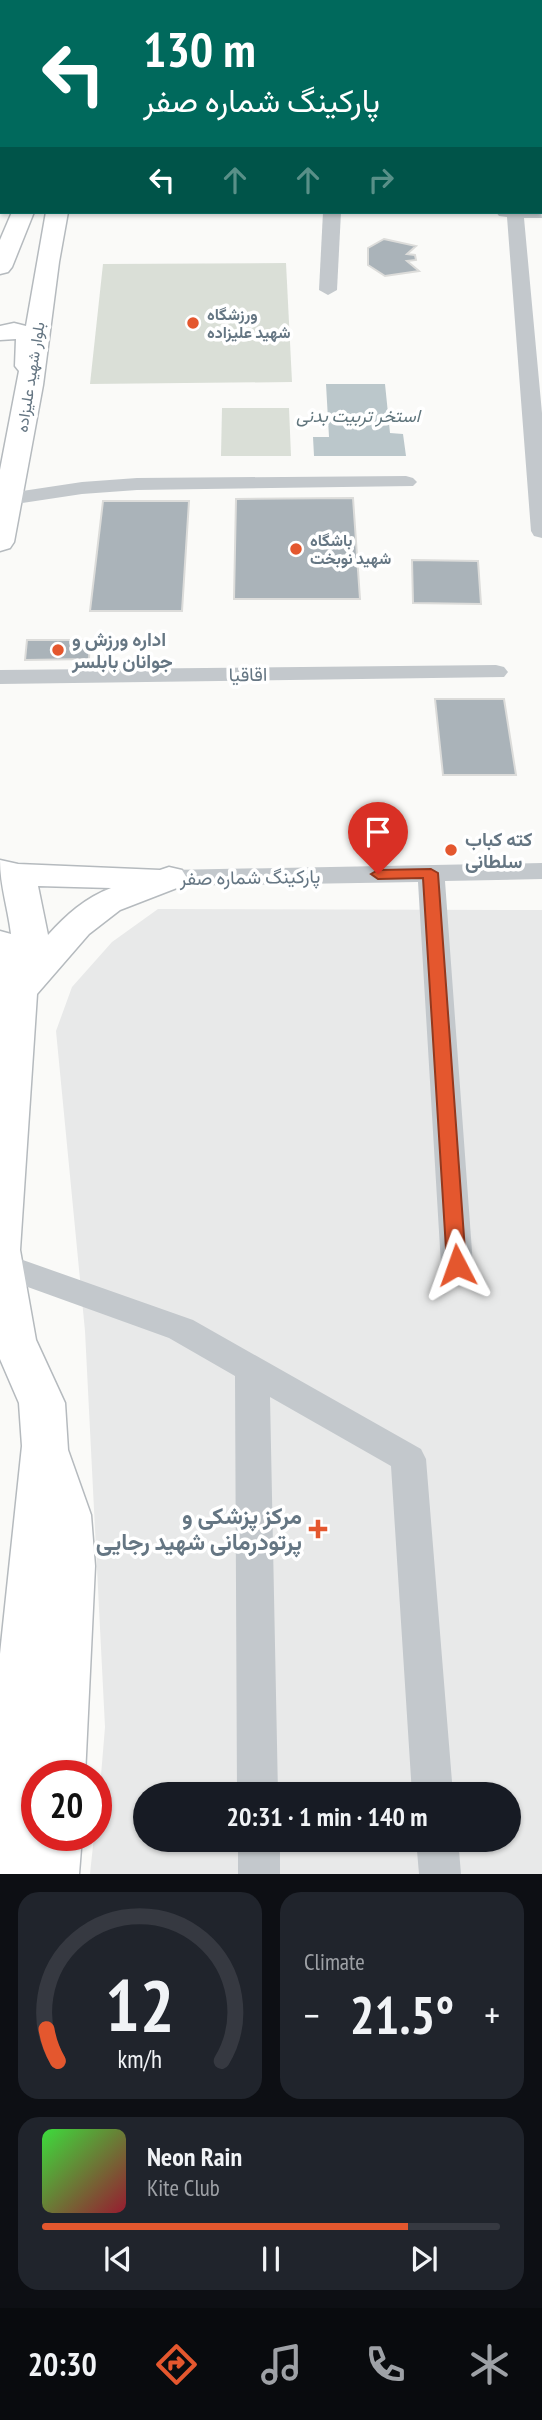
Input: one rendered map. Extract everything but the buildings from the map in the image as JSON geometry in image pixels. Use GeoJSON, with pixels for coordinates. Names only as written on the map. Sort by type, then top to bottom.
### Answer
{"type":"FeatureCollection","features":[{"type":"Feature","properties":{"kind":"main road"},"geometry":{"type":"LineString","coordinates":[[0,267],[22,214]]}},
{"type":"Feature","properties":{"kind":"main road","name":"بلوار شهید علیزاده"},"geometry":{"type":"LineString","coordinates":[[0,542],[30,385],[47,262],[57,214]]}},
{"type":"Feature","properties":{"kind":"main road"},"geometry":{"type":"LineString","coordinates":[[0,311],[15,309],[21,304],[29,284],[47,262]]}},
{"type":"Feature","properties":{"kind":"main road"},"geometry":{"type":"LineString","coordinates":[[0,333],[14,330],[28,335],[30,385]]}},
{"type":"Feature","properties":{"kind":"main road"},"geometry":{"type":"LineString","coordinates":[[5,873],[169,878]]}},
{"type":"Feature","properties":{"kind":"main road"},"geometry":{"type":"LineString","coordinates":[[5,873],[25,903],[30,941],[18,992],[5,1099],[1,1255],[7,1353],[42,1403],[45,1446],[5,1874]]}},
{"type":"Feature","properties":{"kind":"main road"},"geometry":{"type":"LineString","coordinates":[[18,992],[76,926],[107,902],[169,878]]}},
{"type":"Feature","properties":{"kind":"main road"},"geometry":{"type":"LineString","coordinates":[[0,943],[18,992]]}},
{"type":"Feature","properties":{"kind":"main road"},"geometry":{"type":"LineString","coordinates":[[45,1446],[67,1515],[69,1537],[70,1566],[59,1760]]}},
{"type":"Feature","properties":{"kind":"main road"},"geometry":{"type":"LineString","coordinates":[[51,1874],[53,1851]]}},
{"type":"Feature","properties":{"kind":"street"},"geometry":{"type":"LineString","coordinates":[[328,290],[332,214]]}},
{"type":"Feature","properties":{"kind":"street"},"geometry":{"type":"LineString","coordinates":[[515,214],[536,394],[542,531]]}},
{"type":"Feature","properties":{"kind":"street"},"geometry":{"type":"LineString","coordinates":[[9,499],[82,488],[137,484],[406,482]]}},
{"type":"Feature","properties":{"kind":"street","name":"اقاقیا"},"geometry":{"type":"LineString","coordinates":[[0,677],[496,672]]}},
{"type":"Feature","properties":{"kind":"street","name":"پارکینگ شماره صفر"},"geometry":{"type":"LineString","coordinates":[[169,878],[542,871]]}},
{"type":"Feature","properties":{"kind":"street"},"geometry":{"type":"LineString","coordinates":[[431,873],[457,1265]]}},
{"type":"Feature","properties":{"kind":"street"},"geometry":{"type":"LineString","coordinates":[[1,1255],[181,1328],[408,1459],[432,1782]]}},
{"type":"Feature","properties":{"kind":"street"},"geometry":{"type":"LineString","coordinates":[[252,1369],[258,1782]]}},
{"type":"Feature","properties":{"kind":"street"},"geometry":{"type":"LineString","coordinates":[[259,1852],[259,1874]]}},
{"type":"Feature","properties":{"kind":"street"},"geometry":{"type":"LineString","coordinates":[[438,1852],[440,1874]]}},
{"type":"Feature","properties":{"kind":"shaded area","name":"ورزشگاه شهید علیزاده"},"geometry":{"type":"Polygon","coordinates":[[[286,263],[292,382],[90,384],[103,264],[286,263]]]}},
{"type":"Feature","properties":{"kind":"shaded area"},"geometry":{"type":"Polygon","coordinates":[[[222,408],[289,408],[291,456],[221,456],[222,408]]]}},
{"type":"Feature","properties":{"kind":"shaded area","name":"مرکز پزشکی و پرتودرمانی شهید رجایی"},"geometry":{"type":"Polygon","coordinates":[[[158,909],[542,910],[542,1874],[90,1874],[92,1851],[112,1851],[112,1760],[102,1760],[105,1727],[85,1331],[56,1031],[72,987],[112,942],[158,909]]]}},
{"type":"Feature","properties":{"kind":"water","name":"استخر تربیت بدنی"},"geometry":{"type":"Polygon","coordinates":[[[326,384],[385,384],[390,433],[403,434],[406,456],[314,456],[313,437],[329,437],[326,384]]]}},
{"type":"Feature","properties":{"kind":"place","name":"ورزشگاه شهید علیزاده"},"geometry":{"type":"Point","coordinates":[193,323]}},
{"type":"Feature","properties":{"kind":"place","name":"باشگاه شهید نوبخت"},"geometry":{"type":"Point","coordinates":[296,549]}},
{"type":"Feature","properties":{"kind":"place","name":"اداره ورزش و جوانان بابلسر"},"geometry":{"type":"Point","coordinates":[58,650]}},
{"type":"Feature","properties":{"kind":"place","name":"کته کباب سلطانی"},"geometry":{"type":"Point","coordinates":[451,850]}},
{"type":"Feature","properties":{"kind":"place","name":"مرکز پزشکی و پرتودرمانی شهید رجایی"},"geometry":{"type":"Point","coordinates":[318,1529]}},
{"type":"Feature","properties":{"kind":"route"},"geometry":{"type":"LineString","coordinates":[[378,874],[431,873],[457,1265]]}}]}
